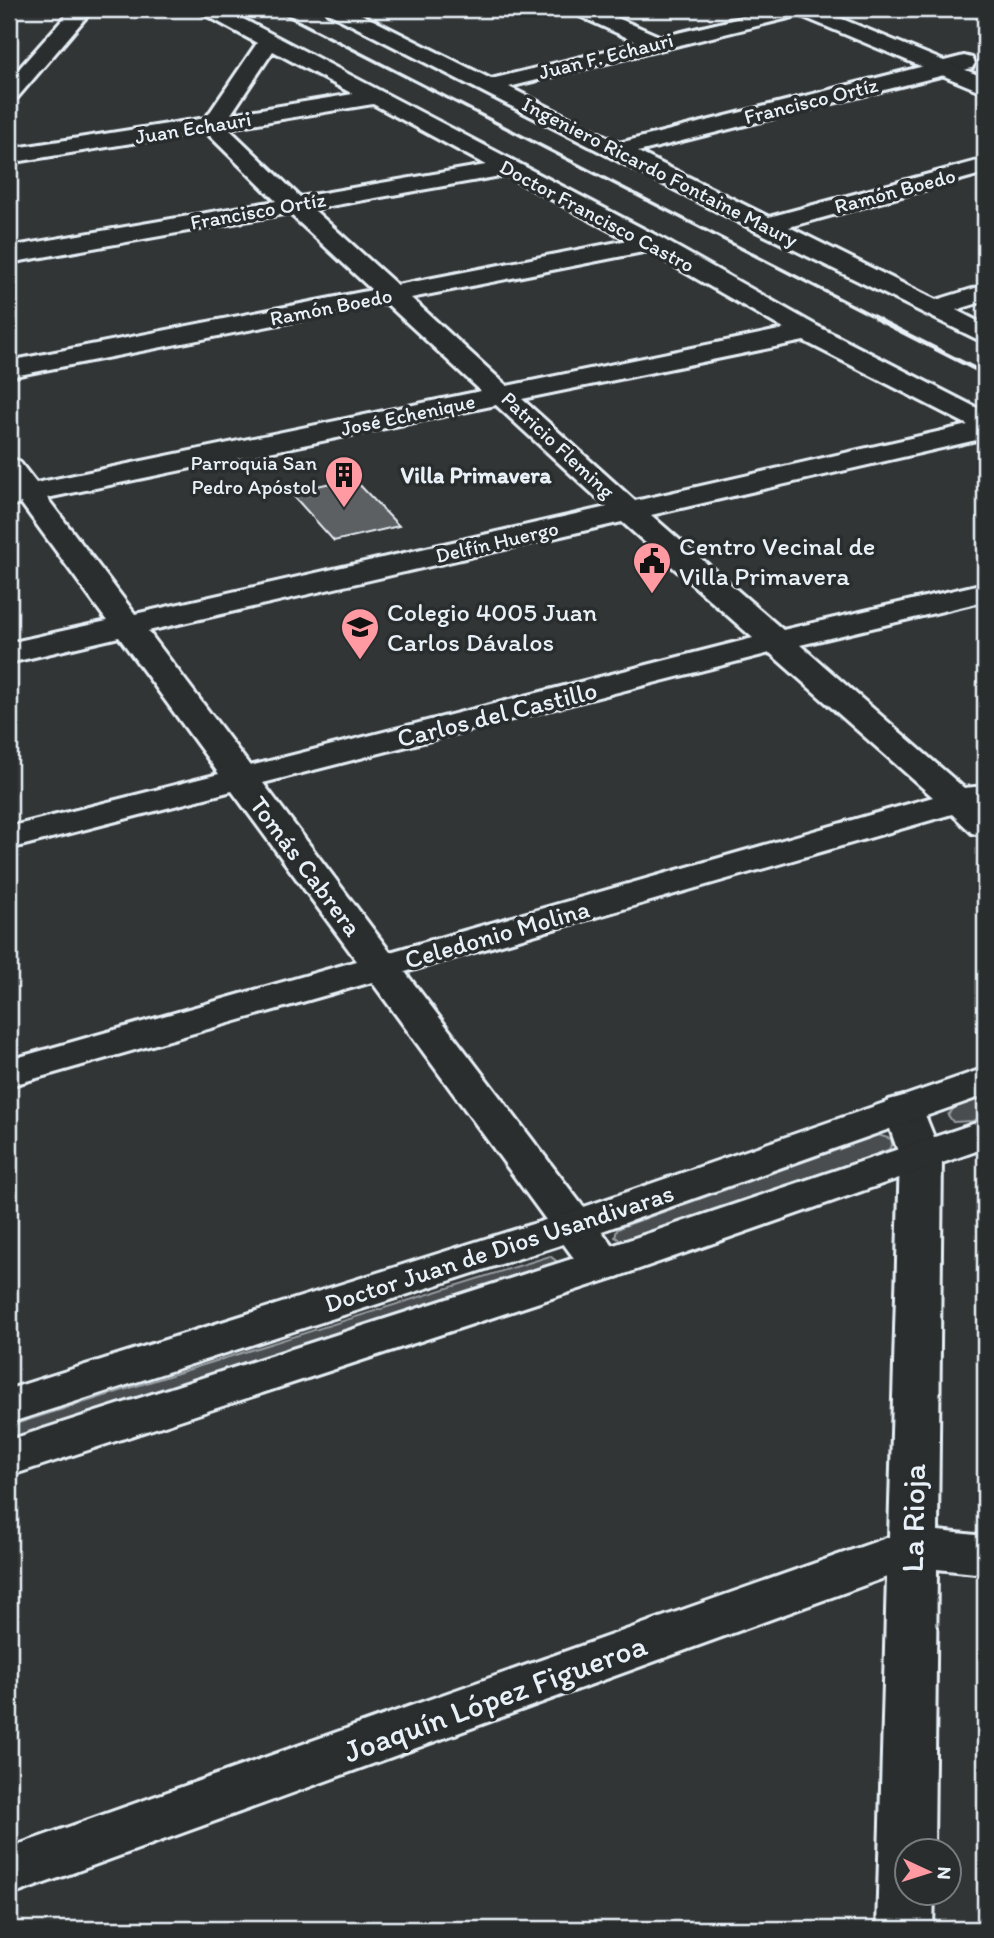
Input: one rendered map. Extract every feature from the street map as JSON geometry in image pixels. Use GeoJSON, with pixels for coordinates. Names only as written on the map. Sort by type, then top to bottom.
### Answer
{"type":"FeatureCollection","features":[{"type":"Feature","properties":{"kind":"street"},"geometry":{"type":"LineString","coordinates":[[9,93],[83,9]]}},
{"type":"Feature","properties":{"kind":"street","name":"Doctor Francisco Castro"},"geometry":{"type":"LineString","coordinates":[[209,9],[652,243],[808,332],[985,423]]}},
{"type":"Feature","properties":{"kind":"street","name":"Ingeniero Ricardo Fontaine Maury"},"geometry":{"type":"LineString","coordinates":[[335,9],[492,85],[765,226],[985,335]]}},
{"type":"Feature","properties":{"kind":"street"},"geometry":{"type":"LineString","coordinates":[[580,9],[657,43]]}},
{"type":"Feature","properties":{"kind":"street"},"geometry":{"type":"LineString","coordinates":[[801,9],[964,67]]}},
{"type":"Feature","properties":{"kind":"street","name":"Juan F. Echauri"},"geometry":{"type":"LineString","coordinates":[[492,85],[801,9]]}},
{"type":"Feature","properties":{"kind":"street"},"geometry":{"type":"LineString","coordinates":[[832,9],[964,67],[985,86]]}},
{"type":"Feature","properties":{"kind":"street"},"geometry":{"type":"LineString","coordinates":[[212,125],[269,41]]}},
{"type":"Feature","properties":{"kind":"street","name":"Francisco Ortíz"},"geometry":{"type":"LineString","coordinates":[[618,150],[964,67]]}},
{"type":"Feature","properties":{"kind":"street","name":"Juan Echauri"},"geometry":{"type":"LineString","coordinates":[[9,156],[377,97]]}},
{"type":"Feature","properties":{"kind":"street","name":"Patricio Fleming"},"geometry":{"type":"LineString","coordinates":[[212,125],[294,205],[505,395],[629,512],[778,641],[977,806]]}},
{"type":"Feature","properties":{"kind":"street","name":"Ramón Boedo"},"geometry":{"type":"LineString","coordinates":[[765,226],[985,166]]}},
{"type":"Feature","properties":{"kind":"street","name":"Francisco Ortíz"},"geometry":{"type":"LineString","coordinates":[[9,255],[507,168]]}},
{"type":"Feature","properties":{"kind":"street","name":"Ramón Boedo"},"geometry":{"type":"LineString","coordinates":[[9,369],[652,243]]}},
{"type":"Feature","properties":{"kind":"street"},"geometry":{"type":"LineString","coordinates":[[934,309],[985,293]]}},
{"type":"Feature","properties":{"kind":"street","name":"José Echenique"},"geometry":{"type":"LineString","coordinates":[[18,495],[808,332]]}},
{"type":"Feature","properties":{"kind":"street","name":"Delfín Huergo"},"geometry":{"type":"LineString","coordinates":[[9,653],[985,430]]}},
{"type":"Feature","properties":{"kind":"street","name":"Tomás Cabrera"},"geometry":{"type":"LineString","coordinates":[[9,467],[18,495],[127,627],[603,1265]]}},
{"type":"Feature","properties":{"kind":"street","name":"Carlos del Castillo"},"geometry":{"type":"LineString","coordinates":[[9,838],[778,641],[985,592]]}},
{"type":"Feature","properties":{"kind":"street","name":"Celedonio Molina"},"geometry":{"type":"LineString","coordinates":[[9,1073],[383,967],[977,806]]}},
{"type":"Feature","properties":{"kind":"street","name":"Doctor Juan de Dios Usandivaras"},"geometry":{"type":"LineString","coordinates":[[9,1406],[573,1226],[985,1081]]}},
{"type":"Feature","properties":{"kind":"street","name":"La Rioja"},"geometry":{"type":"LineString","coordinates":[[904,1109],[922,1157],[905,1929]]}},
{"type":"Feature","properties":{"kind":"street","name":"Doctor Juan de Dios Usandivaras"},"geometry":{"type":"LineString","coordinates":[[9,1458],[603,1265],[922,1157],[985,1133]]}},
{"type":"Feature","properties":{"kind":"street","name":"Joaquín López Figueroa"},"geometry":{"type":"LineString","coordinates":[[9,1872],[913,1548],[985,1555]]}},
{"type":"Feature","properties":{"kind":"shaded area"},"geometry":{"type":"Polygon","coordinates":[[[985,1096],[985,1116],[972,1121],[953,1122],[948,1115],[955,1107],[985,1096]]]}},
{"type":"Feature","properties":{"kind":"shaded area"},"geometry":{"type":"Polygon","coordinates":[[[878,1135],[891,1139],[892,1145],[888,1150],[636,1241],[626,1243],[615,1237],[617,1230],[624,1226],[878,1135]]]}},
{"type":"Feature","properties":{"kind":"shaded area"},"geometry":{"type":"Polygon","coordinates":[[[550,1256],[560,1264],[555,1270],[9,1446],[9,1426],[550,1256]]]}},
{"type":"Feature","properties":{"kind":"building","name":"Parroquia San Pedro Apóstol"},"geometry":{"type":"Polygon","coordinates":[[[353,478],[399,526],[334,541],[290,492],[353,478]]]}},
{"type":"Feature","properties":{"kind":"railway"},"geometry":{"type":"LineString","coordinates":[[274,9],[879,319]]}},
{"type":"Feature","properties":{"kind":"railway"},"geometry":{"type":"LineString","coordinates":[[875,318],[985,374]]}},
{"type":"Feature","properties":{"kind":"place","name":"Parroquia San Pedro Apóstol"},"geometry":{"type":"Point","coordinates":[344,509]}},
{"type":"Feature","properties":{"kind":"place","name":"Centro Vecinal de Villa Primavera"},"geometry":{"type":"Point","coordinates":[652,595]}},
{"type":"Feature","properties":{"kind":"place","name":"Colegio 4005 Juan Carlos Dávalos"},"geometry":{"type":"Point","coordinates":[360,661]}},
{"type":"Feature","properties":{"kind":"district","name":"Villa Primavera"},"geometry":{"type":"Point","coordinates":[476,475]}}]}
